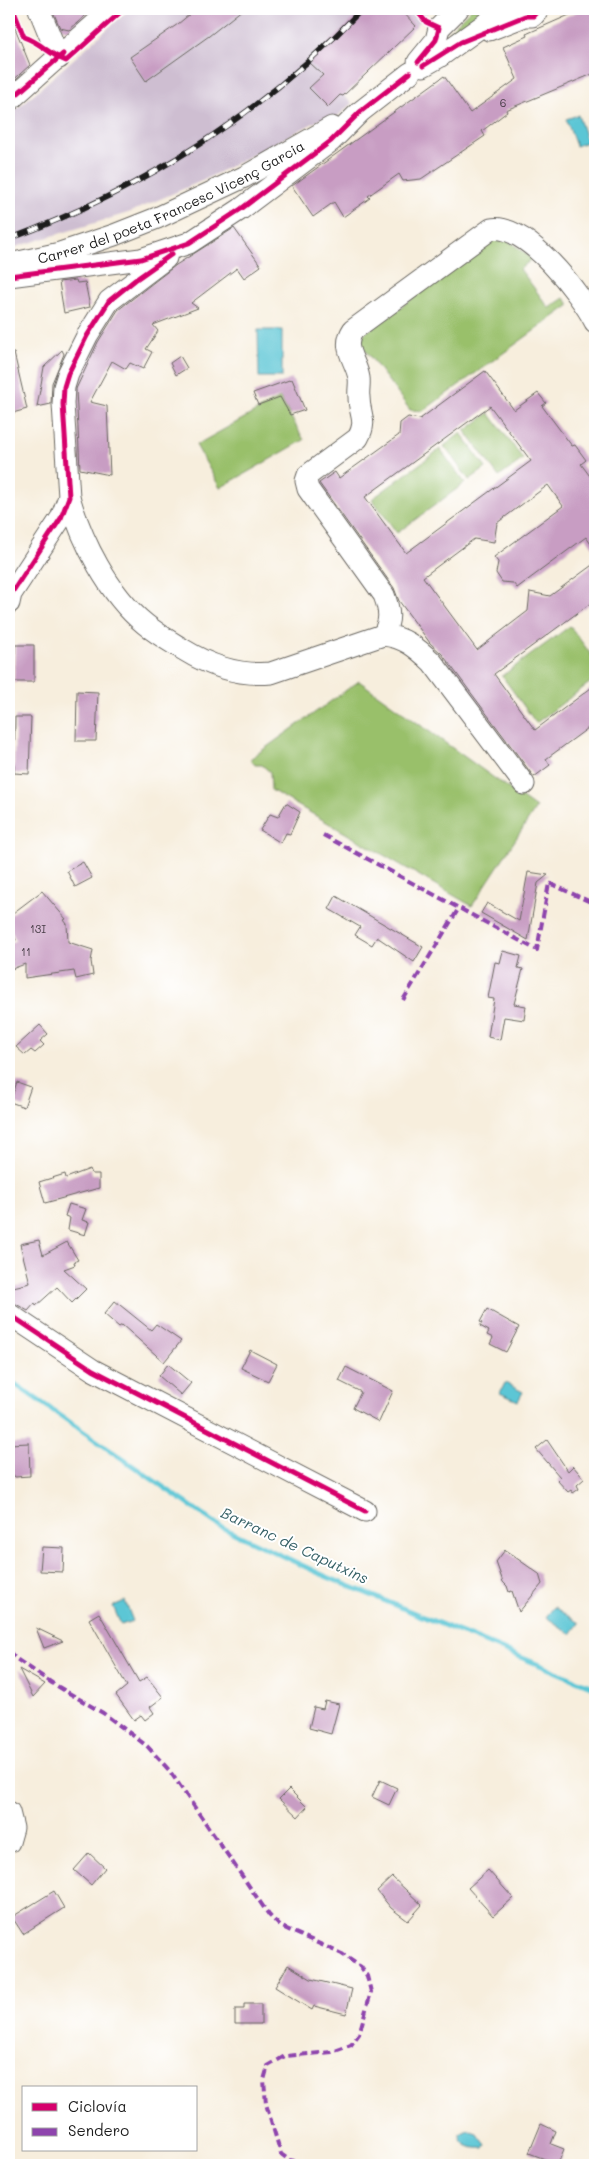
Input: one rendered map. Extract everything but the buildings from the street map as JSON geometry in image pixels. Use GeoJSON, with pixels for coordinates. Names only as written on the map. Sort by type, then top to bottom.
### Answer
{"type":"FeatureCollection","features":[{"type":"Feature","properties":{"kind":"street"},"geometry":{"type":"LineString","coordinates":[[39,9],[59,58]]}},
{"type":"Feature","properties":{"kind":"street"},"geometry":{"type":"LineString","coordinates":[[9,101],[112,9]]}},
{"type":"Feature","properties":{"kind":"street"},"geometry":{"type":"LineString","coordinates":[[417,67],[436,40],[439,28],[458,9]]}},
{"type":"Feature","properties":{"kind":"street","name":"Carrer del poeta Francesc Vicenç Garcia"},"geometry":{"type":"LineString","coordinates":[[9,276],[116,263],[155,256],[189,243],[241,209],[331,141],[360,112],[417,67],[522,11]]}},
{"type":"Feature","properties":{"kind":"street","name":"Carrer del poeta Francesc Vicenç Garcia"},"geometry":{"type":"LineString","coordinates":[[9,264],[60,253],[157,218],[244,177],[360,112]]}},
{"type":"Feature","properties":{"kind":"street","name":"Carrer del poeta Francesc Vicenç Garcia"},"geometry":{"type":"LineString","coordinates":[[155,256],[217,216],[306,153],[327,130]]}},
{"type":"Feature","properties":{"kind":"street"},"geometry":{"type":"LineString","coordinates":[[383,635],[389,622],[389,609],[384,595],[308,489],[306,481],[308,475],[315,469],[358,438],[362,430],[364,422],[359,405],[359,378],[347,346],[348,338],[353,330],[480,235],[490,229],[498,228],[516,236],[540,252],[578,293],[595,322]]}},
{"type":"Feature","properties":{"kind":"street"},"geometry":{"type":"LineString","coordinates":[[155,256],[109,300],[87,336],[68,374],[64,387],[63,404],[69,497],[76,519],[93,557],[128,606],[144,623],[162,636],[212,665],[253,675],[271,673],[383,635],[404,639],[417,647],[432,662],[524,784]]}},
{"type":"Feature","properties":{"kind":"street"},"geometry":{"type":"LineString","coordinates":[[9,602],[11,594],[60,518],[69,497]]}},
{"type":"Feature","properties":{"kind":"street"},"geometry":{"type":"LineString","coordinates":[[9,1314],[93,1370],[366,1511]]}},
{"type":"Feature","properties":{"kind":"street"},"geometry":{"type":"LineString","coordinates":[[9,1812],[13,1828],[9,1842]]}},
{"type":"Feature","properties":{"kind":"shaded area"},"geometry":{"type":"Polygon","coordinates":[[[130,9],[430,9],[415,27],[344,96],[352,103],[328,125],[321,119],[204,180],[128,213],[9,249],[9,116],[130,9]]]}},
{"type":"Feature","properties":{"kind":"green space"},"geometry":{"type":"Polygon","coordinates":[[[471,9],[489,9],[452,34],[449,31],[471,9]]]}},
{"type":"Feature","properties":{"kind":"green space"},"geometry":{"type":"Polygon","coordinates":[[[500,234],[532,259],[520,269],[549,308],[564,298],[570,305],[423,411],[410,410],[357,339],[500,234]]]}},
{"type":"Feature","properties":{"kind":"green space"},"geometry":{"type":"Polygon","coordinates":[[[280,398],[304,440],[220,488],[196,445],[280,398]]]}},
{"type":"Feature","properties":{"kind":"green space"},"geometry":{"type":"Polygon","coordinates":[[[489,413],[523,459],[499,477],[465,431],[489,413]]]}},
{"type":"Feature","properties":{"kind":"green space"},"geometry":{"type":"Polygon","coordinates":[[[461,433],[486,468],[469,480],[444,446],[461,433]]]}},
{"type":"Feature","properties":{"kind":"green space"},"geometry":{"type":"Polygon","coordinates":[[[440,449],[465,483],[397,533],[372,499],[440,449]]]}},
{"type":"Feature","properties":{"kind":"green space"},"geometry":{"type":"Polygon","coordinates":[[[570,626],[595,660],[595,679],[536,723],[502,676],[570,626]]]}},
{"type":"Feature","properties":{"kind":"green space"},"geometry":{"type":"Polygon","coordinates":[[[359,681],[536,808],[472,906],[271,790],[270,772],[262,765],[255,765],[250,759],[359,681]]]}},
{"type":"Feature","properties":{"kind":"water"},"geometry":{"type":"Polygon","coordinates":[[[578,115],[587,142],[576,146],[566,119],[578,115]]]}},
{"type":"Feature","properties":{"kind":"water"},"geometry":{"type":"Polygon","coordinates":[[[258,330],[282,330],[282,377],[259,377],[258,330]]]}},
{"type":"Feature","properties":{"kind":"water"},"geometry":{"type":"Polygon","coordinates":[[[505,1383],[523,1392],[518,1401],[500,1393],[505,1383]]]}},
{"type":"Feature","properties":{"kind":"water"},"geometry":{"type":"Polygon","coordinates":[[[125,1601],[133,1621],[121,1625],[113,1606],[125,1601]]]}},
{"type":"Feature","properties":{"kind":"water"},"geometry":{"type":"Polygon","coordinates":[[[554,1607],[579,1623],[571,1634],[546,1617],[554,1607]]]}},
{"type":"Feature","properties":{"kind":"water"},"geometry":{"type":"Polygon","coordinates":[[[468,2130],[477,2133],[486,2145],[484,2148],[468,2146],[462,2142],[460,2134],[468,2130]]]}},
{"type":"Feature","properties":{"kind":"waterway","name":"Barranc de Caputxins"},"geometry":{"type":"LineString","coordinates":[[9,1380],[221,1527],[325,1576],[595,1688]]}},
{"type":"Feature","properties":{"kind":"railway"},"geometry":{"type":"LineString","coordinates":[[9,239],[106,197],[199,145],[242,115],[284,82],[324,47],[362,9]]}},
{"type":"Feature","properties":{"kind":"marked path"},"geometry":{"type":"LineString","coordinates":[[323,835],[537,950],[549,883],[595,904]]}},
{"type":"Feature","properties":{"kind":"marked path"},"geometry":{"type":"LineString","coordinates":[[403,1000],[459,908]]}},
{"type":"Feature","properties":{"kind":"marked path"},"geometry":{"type":"LineString","coordinates":[[9,1651],[15,1658],[52,1683],[103,1713],[147,1746],[169,1770],[269,1915],[280,1926],[342,1954],[361,1967],[367,1976],[371,1992],[359,2034],[351,2045],[332,2052],[285,2056],[268,2066],[264,2080],[266,2104],[281,2154],[289,2160],[314,2165]]}},
{"type":"Feature","properties":{"kind":"cycle path"},"geometry":{"type":"LineString","coordinates":[[13,9],[24,37],[66,61],[124,9]]}},
{"type":"Feature","properties":{"kind":"cycle path"},"geometry":{"type":"LineString","coordinates":[[415,9],[426,22],[439,28],[436,40],[418,62]]}},
{"type":"Feature","properties":{"kind":"cycle path"},"geometry":{"type":"LineString","coordinates":[[423,66],[461,42],[525,16],[533,16],[539,9]]}},
{"type":"Feature","properties":{"kind":"cycle path"},"geometry":{"type":"LineString","coordinates":[[9,101],[63,54]]}},
{"type":"Feature","properties":{"kind":"cycle path"},"geometry":{"type":"LineString","coordinates":[[9,276],[141,259],[189,243],[241,209],[331,141],[360,112],[410,73]]}},
{"type":"Feature","properties":{"kind":"cycle path"},"geometry":{"type":"LineString","coordinates":[[9,603],[11,594],[61,518],[69,497],[63,404],[64,387],[68,374],[87,336],[109,301],[172,254]]}},
{"type":"Feature","properties":{"kind":"cycle path"},"geometry":{"type":"LineString","coordinates":[[9,1314],[93,1370],[365,1511]]}}]}
